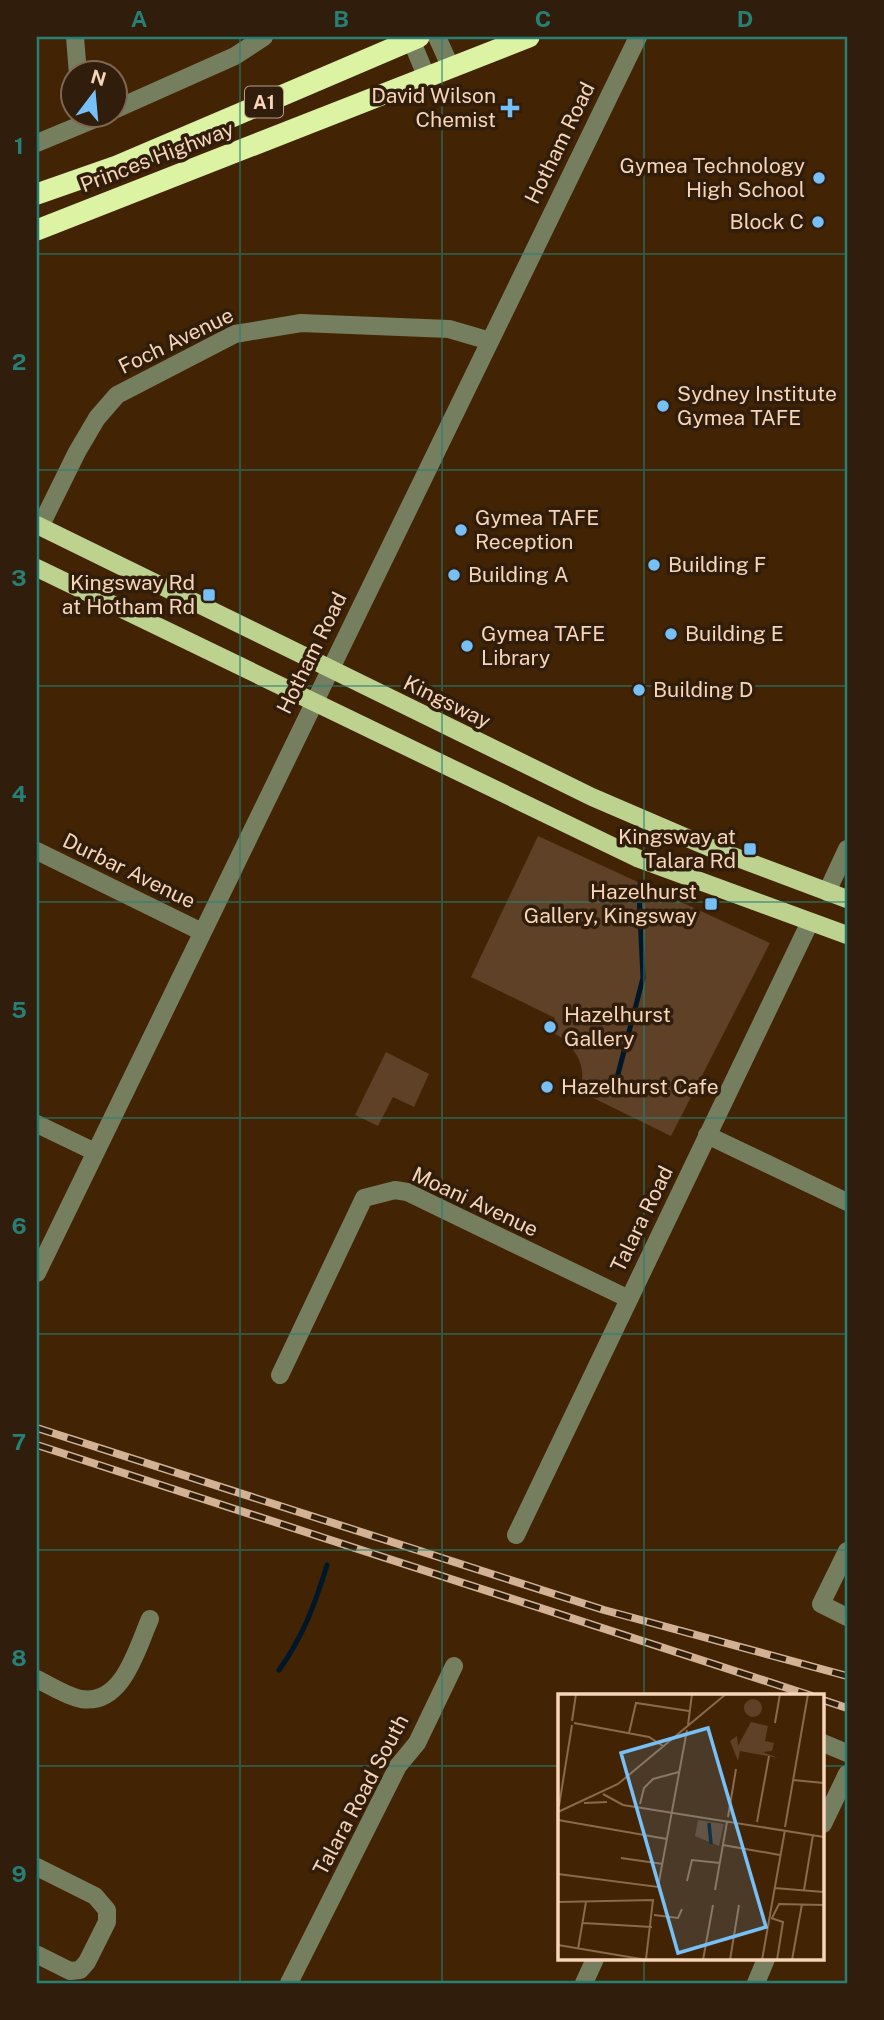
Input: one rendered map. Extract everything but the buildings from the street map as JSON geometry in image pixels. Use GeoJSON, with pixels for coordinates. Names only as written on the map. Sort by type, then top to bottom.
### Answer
{"type":"FeatureCollection","features":[{"type":"Feature","properties":{"kind":"highway","name":"Princes Highway"},"geometry":{"type":"LineString","coordinates":[[37,230],[529,37]]}},
{"type":"Feature","properties":{"kind":"highway","name":"Princes Highway"},"geometry":{"type":"LineString","coordinates":[[37,194],[117,166],[414,38]]}},
{"type":"Feature","properties":{"kind":"main road","name":"Kingsway"},"geometry":{"type":"LineString","coordinates":[[39,526],[652,825],[847,900]]}},
{"type":"Feature","properties":{"kind":"main road"},"geometry":{"type":"LineString","coordinates":[[37,568],[637,858],[847,935]]}},
{"type":"Feature","properties":{"kind":"street"},"geometry":{"type":"LineString","coordinates":[[75,37],[77,60]]}},
{"type":"Feature","properties":{"kind":"street"},"geometry":{"type":"LineString","coordinates":[[130,103],[235,56],[264,37]]}},
{"type":"Feature","properties":{"kind":"street"},"geometry":{"type":"LineString","coordinates":[[438,37],[451,68]]}},
{"type":"Feature","properties":{"kind":"street"},"geometry":{"type":"LineString","coordinates":[[414,38],[427,78]]}},
{"type":"Feature","properties":{"kind":"street","name":"Hotham Road"},"geometry":{"type":"LineString","coordinates":[[37,1273],[313,702],[331,670],[632,42]]}},
{"type":"Feature","properties":{"kind":"street"},"geometry":{"type":"LineString","coordinates":[[37,143],[65,130]]}},
{"type":"Feature","properties":{"kind":"street","name":"Foch Avenue"},"geometry":{"type":"LineString","coordinates":[[39,526],[97,418],[117,395],[235,334],[302,323],[449,329],[490,341]]}},
{"type":"Feature","properties":{"kind":"street"},"geometry":{"type":"LineString","coordinates":[[827,892],[847,849]]}},
{"type":"Feature","properties":{"kind":"street","name":"Durbar Avenue"},"geometry":{"type":"LineString","coordinates":[[37,851],[202,932]]}},
{"type":"Feature","properties":{"kind":"street","name":"Talara Road"},"geometry":{"type":"LineString","coordinates":[[516,1535],[810,922]]}},
{"type":"Feature","properties":{"kind":"street"},"geometry":{"type":"LineString","coordinates":[[37,1124],[95,1152]]}},
{"type":"Feature","properties":{"kind":"street"},"geometry":{"type":"LineString","coordinates":[[707,1135],[847,1202]]}},
{"type":"Feature","properties":{"kind":"street","name":"Moani Avenue"},"geometry":{"type":"LineString","coordinates":[[280,1375],[364,1198],[380,1192],[407,1192],[629,1299]]}},
{"type":"Feature","properties":{"kind":"street"},"geometry":{"type":"LineString","coordinates":[[847,1551],[821,1604],[847,1617]]}},
{"type":"Feature","properties":{"kind":"street"},"geometry":{"type":"LineString","coordinates":[[37,1679],[81,1699],[110,1693],[123,1679],[150,1619]]}},
{"type":"Feature","properties":{"kind":"street","name":"Talara Road South"},"geometry":{"type":"LineString","coordinates":[[289,1983],[398,1766],[417,1743],[454,1666]]}},
{"type":"Feature","properties":{"kind":"street"},"geometry":{"type":"LineString","coordinates":[[824,1743],[847,1753]]}},
{"type":"Feature","properties":{"kind":"street"},"geometry":{"type":"LineString","coordinates":[[824,1822],[847,1774]]}},
{"type":"Feature","properties":{"kind":"street"},"geometry":{"type":"LineString","coordinates":[[37,1867],[101,1900],[108,1915],[87,1962],[80,1970],[70,1971],[38,1955]]}},
{"type":"Feature","properties":{"kind":"street"},"geometry":{"type":"LineString","coordinates":[[584,1983],[595,1960]]}},
{"type":"Feature","properties":{"kind":"street"},"geometry":{"type":"LineString","coordinates":[[756,1983],[766,1960]]}},
{"type":"Feature","properties":{"kind":"shaded area"},"geometry":{"type":"Polygon","coordinates":[[[538,836],[770,943],[671,1136],[579,1091],[582,1082],[580,1064],[572,1048],[550,1031],[555,1018],[471,977],[538,836]]]}},
{"type":"Feature","properties":{"kind":"shaded area"},"geometry":{"type":"Polygon","coordinates":[[[386,1052],[429,1074],[414,1107],[393,1097],[378,1126],[355,1115],[386,1052]]]}},
{"type":"Feature","properties":{"kind":"waterway"},"geometry":{"type":"LineString","coordinates":[[596,1095],[598,1087],[617,1078],[643,978],[639,894]]}},
{"type":"Feature","properties":{"kind":"waterway"},"geometry":{"type":"LineString","coordinates":[[279,1670],[308,1620],[327,1565]]}},
{"type":"Feature","properties":{"kind":"railway"},"geometry":{"type":"LineString","coordinates":[[37,1428],[604,1610],[847,1676]]}},
{"type":"Feature","properties":{"kind":"railway"},"geometry":{"type":"LineString","coordinates":[[37,1445],[806,1694]]}},
{"type":"Feature","properties":{"kind":"railway"},"geometry":{"type":"LineString","coordinates":[[824,1700],[847,1708]]}},
{"type":"Feature","properties":{"kind":"place","name":"David Wilson Chemist"},"geometry":{"type":"Point","coordinates":[510,108]}},
{"type":"Feature","properties":{"kind":"place","name":"Gymea Technology High School"},"geometry":{"type":"Point","coordinates":[819,178]}},
{"type":"Feature","properties":{"kind":"place","name":"Block C"},"geometry":{"type":"Point","coordinates":[818,222]}},
{"type":"Feature","properties":{"kind":"place","name":"Sydney Institute Gymea TAFE"},"geometry":{"type":"Point","coordinates":[663,406]}},
{"type":"Feature","properties":{"kind":"place","name":"Gymea TAFE Reception"},"geometry":{"type":"Point","coordinates":[461,530]}},
{"type":"Feature","properties":{"kind":"place","name":"Building F"},"geometry":{"type":"Point","coordinates":[654,565]}},
{"type":"Feature","properties":{"kind":"place","name":"Building A"},"geometry":{"type":"Point","coordinates":[454,575]}},
{"type":"Feature","properties":{"kind":"place","name":"Kingsway Rd at Hotham Rd"},"geometry":{"type":"Point","coordinates":[209,595]}},
{"type":"Feature","properties":{"kind":"place","name":"Building E"},"geometry":{"type":"Point","coordinates":[671,634]}},
{"type":"Feature","properties":{"kind":"place","name":"Gymea TAFE Library"},"geometry":{"type":"Point","coordinates":[467,646]}},
{"type":"Feature","properties":{"kind":"place","name":"Building D"},"geometry":{"type":"Point","coordinates":[639,690]}},
{"type":"Feature","properties":{"kind":"place","name":"Kingsway at Talara Rd"},"geometry":{"type":"Point","coordinates":[750,849]}},
{"type":"Feature","properties":{"kind":"place","name":"Hazelhurst Gallery, Kingsway"},"geometry":{"type":"Point","coordinates":[711,904]}},
{"type":"Feature","properties":{"kind":"place","name":"Hazelhurst Gallery"},"geometry":{"type":"Point","coordinates":[550,1027]}},
{"type":"Feature","properties":{"kind":"place","name":"Hazelhurst Cafe"},"geometry":{"type":"Point","coordinates":[547,1087]}}]}
